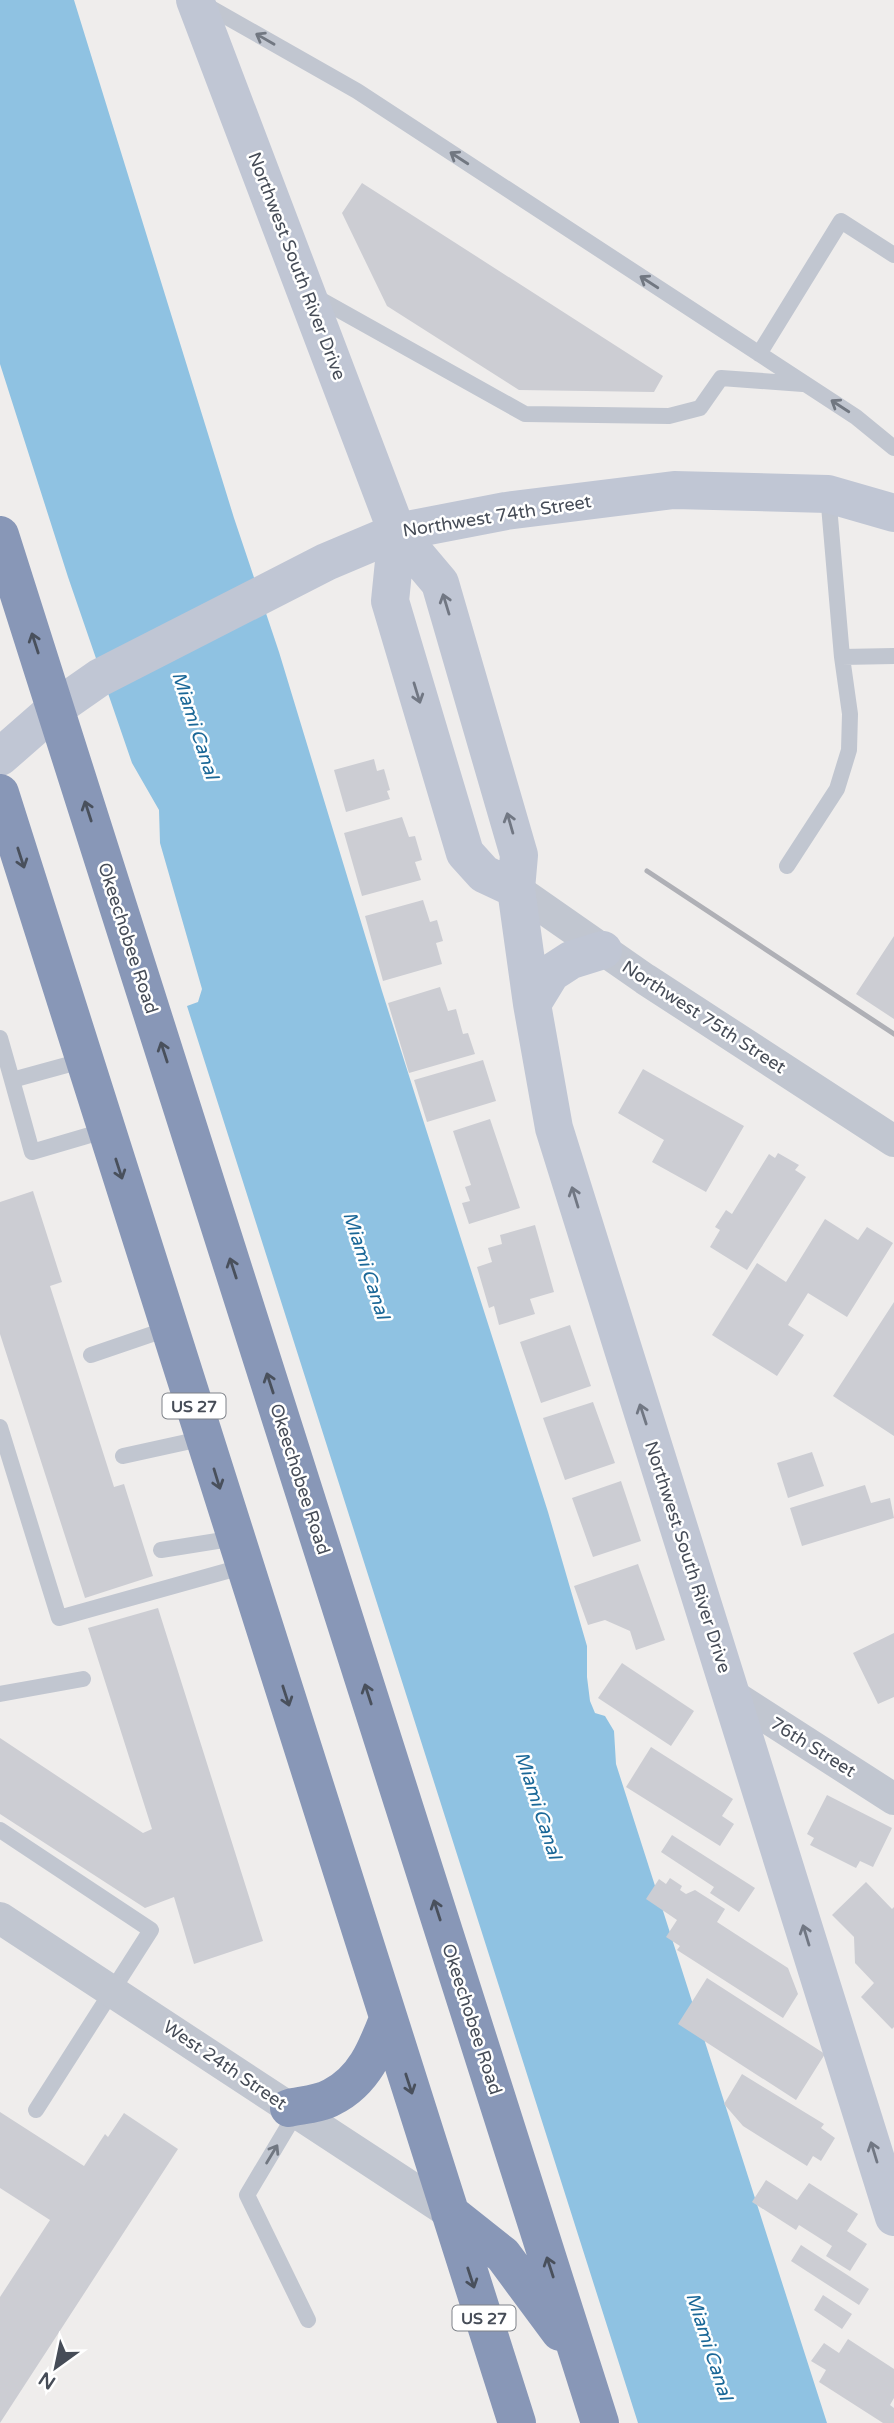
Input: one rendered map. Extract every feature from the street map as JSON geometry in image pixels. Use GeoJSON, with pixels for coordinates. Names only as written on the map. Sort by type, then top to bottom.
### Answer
{"type":"FeatureCollection","features":[{"type":"Feature","properties":{"kind":"highway","name":"Okeechobee Road"},"geometry":{"type":"LineString","coordinates":[[0,535],[600,2423]]}},
{"type":"Feature","properties":{"kind":"highway","name":"US 27"},"geometry":{"type":"LineString","coordinates":[[0,793],[517,2423]]}},
{"type":"Feature","properties":{"kind":"highway"},"geometry":{"type":"LineString","coordinates":[[293,2110],[331,2098],[355,2081],[373,2056],[388,2019]]}},
{"type":"Feature","properties":{"kind":"highway"},"geometry":{"type":"LineString","coordinates":[[450,2213],[503,2255],[578,2356]]}},
{"type":"Feature","properties":{"kind":"street","name":"Northwest South River Drive"},"geometry":{"type":"LineString","coordinates":[[196,0],[397,531],[440,583],[519,855],[516,889],[532,1004],[554,1128],[894,2217]]}},
{"type":"Feature","properties":{"kind":"street","name":"Northwest 74th Street"},"geometry":{"type":"LineString","coordinates":[[0,757],[56,708],[99,678],[326,562],[397,531],[506,511],[674,490],[828,494],[894,513]]}},
{"type":"Feature","properties":{"kind":"street","name":"Northwest South River Drive"},"geometry":{"type":"LineString","coordinates":[[397,531],[390,601],[465,853],[484,874],[516,889]]}},
{"type":"Feature","properties":{"kind":"street","name":"Northwest 75th Street"},"geometry":{"type":"LineString","coordinates":[[516,889],[603,950],[894,1141]]}},
{"type":"Feature","properties":{"kind":"street"},"geometry":{"type":"LineString","coordinates":[[532,1004],[551,973],[571,960],[603,950]]}},
{"type":"Feature","properties":{"kind":"street","name":"76th Street"},"geometry":{"type":"LineString","coordinates":[[732,1695],[894,1798]]}},
{"type":"Feature","properties":{"kind":"street","name":"West 24th Street"},"geometry":{"type":"LineString","coordinates":[[0,1918],[450,2213]]}},
{"type":"Feature","properties":{"kind":"lane"},"geometry":{"type":"LineString","coordinates":[[196,0],[357,91],[856,416],[894,448]]}},
{"type":"Feature","properties":{"kind":"lane"},"geometry":{"type":"LineString","coordinates":[[759,354],[841,221],[894,255]]}},
{"type":"Feature","properties":{"kind":"lane"},"geometry":{"type":"LineString","coordinates":[[307,293],[525,414],[669,416],[701,408],[721,378],[806,384]]}},
{"type":"Feature","properties":{"kind":"lane"},"geometry":{"type":"LineString","coordinates":[[788,866],[837,789],[849,750],[850,714],[842,657],[828,494]]}},
{"type":"Feature","properties":{"kind":"lane"},"geometry":{"type":"LineString","coordinates":[[842,657],[894,656]]}},
{"type":"Feature","properties":{"kind":"lane"},"geometry":{"type":"LineString","coordinates":[[0,1038],[32,1152],[107,1130]]}},
{"type":"Feature","properties":{"kind":"lane"},"geometry":{"type":"LineString","coordinates":[[12,1080],[85,1060]]}},
{"type":"Feature","properties":{"kind":"lane"},"geometry":{"type":"LineString","coordinates":[[91,1355],[170,1328]]}},
{"type":"Feature","properties":{"kind":"lane"},"geometry":{"type":"LineString","coordinates":[[0,1427],[60,1618],[240,1552]]}},
{"type":"Feature","properties":{"kind":"lane"},"geometry":{"type":"LineString","coordinates":[[122,1456],[205,1438]]}},
{"type":"Feature","properties":{"kind":"lane"},"geometry":{"type":"LineString","coordinates":[[161,1550],[240,1552]]}},
{"type":"Feature","properties":{"kind":"lane"},"geometry":{"type":"LineString","coordinates":[[0,1694],[83,1679]]}},
{"type":"Feature","properties":{"kind":"lane"},"geometry":{"type":"LineString","coordinates":[[0,1830],[151,1930],[36,2110]]}},
{"type":"Feature","properties":{"kind":"lane"},"geometry":{"type":"LineString","coordinates":[[293,2110],[247,2195],[308,2320]]}},
{"type":"Feature","properties":{"kind":"water","name":"Miami Canal"},"geometry":{"type":"Polygon","coordinates":[[[0,0],[74,0],[234,518],[279,652],[382,991],[548,1512],[587,1646],[590,1701],[595,1713],[605,1716],[614,1731],[616,1764],[827,2423],[638,2423],[187,1006],[198,1002],[202,989],[160,843],[159,810],[132,763],[68,577],[0,364],[0,0]]]}},
{"type":"Feature","properties":{"kind":"building"},"geometry":{"type":"Polygon","coordinates":[[[362,183],[663,376],[654,392],[519,390],[387,306],[342,213],[362,183]]]}},
{"type":"Feature","properties":{"kind":"building"},"geometry":{"type":"Polygon","coordinates":[[[374,759],[377,771],[384,769],[390,799],[346,812],[334,770],[374,759]]]}},
{"type":"Feature","properties":{"kind":"building"},"geometry":{"type":"Polygon","coordinates":[[[402,817],[409,837],[415,836],[422,860],[415,862],[421,880],[362,896],[344,833],[402,817]]]}},
{"type":"Feature","properties":{"kind":"building"},"geometry":{"type":"Polygon","coordinates":[[[423,900],[430,922],[437,920],[443,941],[436,943],[442,964],[383,981],[365,916],[423,900]]]}},
{"type":"Feature","properties":{"kind":"building"},"geometry":{"type":"Polygon","coordinates":[[[894,936],[894,1019],[856,994],[894,936]]]}},
{"type":"Feature","properties":{"kind":"building"},"geometry":{"type":"Polygon","coordinates":[[[440,987],[448,1011],[456,1009],[463,1034],[468,1033],[475,1054],[409,1073],[388,1003],[440,987]]]}},
{"type":"Feature","properties":{"kind":"building"},"geometry":{"type":"Polygon","coordinates":[[[483,1060],[496,1101],[427,1122],[414,1080],[483,1060]]]}},
{"type":"Feature","properties":{"kind":"building"},"geometry":{"type":"Polygon","coordinates":[[[643,1069],[744,1126],[706,1192],[652,1162],[664,1140],[618,1113],[643,1069]]]}},
{"type":"Feature","properties":{"kind":"building"},"geometry":{"type":"Polygon","coordinates":[[[490,1119],[520,1208],[469,1224],[462,1203],[470,1201],[465,1187],[471,1185],[453,1131],[490,1119]]]}},
{"type":"Feature","properties":{"kind":"building"},"geometry":{"type":"Polygon","coordinates":[[[778,1153],[799,1165],[795,1170],[806,1177],[747,1270],[710,1247],[720,1230],[715,1227],[726,1210],[732,1214],[769,1154],[775,1158],[778,1153]]]}},
{"type":"Feature","properties":{"kind":"building"},"geometry":{"type":"Polygon","coordinates":[[[33,1191],[62,1282],[50,1286],[114,1487],[124,1484],[153,1576],[85,1598],[0,1334],[0,1202],[33,1191]]]}},
{"type":"Feature","properties":{"kind":"building"},"geometry":{"type":"Polygon","coordinates":[[[825,1219],[858,1240],[867,1227],[893,1243],[847,1317],[808,1293],[788,1325],[804,1335],[777,1376],[712,1335],[757,1263],[786,1282],[825,1219]]]}},
{"type":"Feature","properties":{"kind":"building"},"geometry":{"type":"Polygon","coordinates":[[[535,1225],[554,1292],[530,1299],[535,1314],[499,1325],[494,1306],[489,1308],[477,1267],[492,1262],[488,1248],[502,1244],[500,1235],[535,1225]]]}},
{"type":"Feature","properties":{"kind":"building"},"geometry":{"type":"Polygon","coordinates":[[[894,1302],[894,1436],[833,1396],[894,1302]]]}},
{"type":"Feature","properties":{"kind":"building"},"geometry":{"type":"Polygon","coordinates":[[[570,1325],[591,1386],[541,1403],[520,1342],[570,1325]]]}},
{"type":"Feature","properties":{"kind":"building"},"geometry":{"type":"Polygon","coordinates":[[[593,1402],[615,1463],[565,1480],[543,1418],[593,1402]]]}},
{"type":"Feature","properties":{"kind":"building"},"geometry":{"type":"Polygon","coordinates":[[[812,1452],[824,1486],[788,1498],[777,1463],[812,1452]]]}},
{"type":"Feature","properties":{"kind":"building"},"geometry":{"type":"Polygon","coordinates":[[[621,1481],[641,1541],[593,1557],[572,1498],[621,1481]]]}},
{"type":"Feature","properties":{"kind":"building"},"geometry":{"type":"Polygon","coordinates":[[[865,1485],[871,1503],[890,1498],[894,1518],[802,1546],[790,1508],[865,1485]]]}},
{"type":"Feature","properties":{"kind":"building"},"geometry":{"type":"Polygon","coordinates":[[[638,1564],[665,1640],[636,1650],[630,1631],[605,1620],[588,1625],[574,1586],[638,1564]]]}},
{"type":"Feature","properties":{"kind":"building"},"geometry":{"type":"Polygon","coordinates":[[[158,1608],[263,1941],[194,1964],[174,1897],[145,1908],[0,1814],[0,1738],[143,1833],[152,1829],[88,1628],[158,1608]]]}},
{"type":"Feature","properties":{"kind":"building"},"geometry":{"type":"Polygon","coordinates":[[[894,1633],[894,1697],[878,1704],[853,1653],[894,1633]]]}},
{"type":"Feature","properties":{"kind":"building"},"geometry":{"type":"Polygon","coordinates":[[[622,1663],[694,1711],[671,1746],[598,1698],[622,1663]]]}},
{"type":"Feature","properties":{"kind":"building"},"geometry":{"type":"Polygon","coordinates":[[[651,1747],[733,1799],[722,1816],[734,1824],[720,1846],[626,1787],[651,1747]]]}},
{"type":"Feature","properties":{"kind":"building"},"geometry":{"type":"Polygon","coordinates":[[[827,1795],[892,1828],[873,1867],[860,1861],[856,1868],[810,1845],[814,1838],[807,1834],[827,1795]]]}},
{"type":"Feature","properties":{"kind":"building"},"geometry":{"type":"Polygon","coordinates":[[[672,1835],[755,1888],[739,1912],[710,1893],[714,1887],[661,1852],[672,1835]]]}},
{"type":"Feature","properties":{"kind":"building"},"geometry":{"type":"Polygon","coordinates":[[[670,1878],[682,1886],[680,1890],[686,1894],[695,1890],[725,1909],[717,1922],[788,1968],[798,1994],[783,2018],[677,1950],[680,1946],[666,1937],[677,1920],[646,1899],[659,1879],[666,1884],[670,1878]]]}},
{"type":"Feature","properties":{"kind":"building"},"geometry":{"type":"Polygon","coordinates":[[[866,1882],[892,1909],[894,1907],[892,2029],[861,1997],[874,1983],[855,1963],[854,1937],[832,1915],[866,1882]]]}},
{"type":"Feature","properties":{"kind":"building"},"geometry":{"type":"Polygon","coordinates":[[[707,1978],[825,2054],[796,2100],[678,2024],[707,1978]]]}},
{"type":"Feature","properties":{"kind":"building"},"geometry":{"type":"Polygon","coordinates":[[[742,2074],[824,2124],[821,2128],[835,2138],[821,2161],[813,2156],[807,2166],[743,2126],[724,2104],[742,2074]]]}},
{"type":"Feature","properties":{"kind":"building"},"geometry":{"type":"Polygon","coordinates":[[[0,2112],[84,2166],[105,2134],[108,2137],[124,2113],[178,2149],[0,2423],[0,2297],[50,2220],[0,2188],[0,2112]]]}},
{"type":"Feature","properties":{"kind":"building"},"geometry":{"type":"Polygon","coordinates":[[[766,2180],[797,2200],[809,2183],[858,2214],[847,2231],[867,2244],[850,2271],[826,2256],[832,2246],[799,2225],[796,2230],[752,2202],[766,2180]]]}},
{"type":"Feature","properties":{"kind":"building"},"geometry":{"type":"Polygon","coordinates":[[[801,2245],[869,2289],[859,2305],[791,2261],[801,2245]]]}},
{"type":"Feature","properties":{"kind":"building"},"geometry":{"type":"Polygon","coordinates":[[[823,2295],[852,2314],[842,2329],[814,2310],[823,2295]]]}},
{"type":"Feature","properties":{"kind":"building"},"geometry":{"type":"Polygon","coordinates":[[[848,2339],[894,2369],[894,2398],[890,2405],[894,2408],[894,2423],[883,2423],[819,2382],[826,2370],[811,2361],[824,2343],[839,2353],[848,2339]]]}},
{"type":"Feature","properties":{"kind":"railway"},"geometry":{"type":"LineString","coordinates":[[647,871],[894,1034]]}}]}
